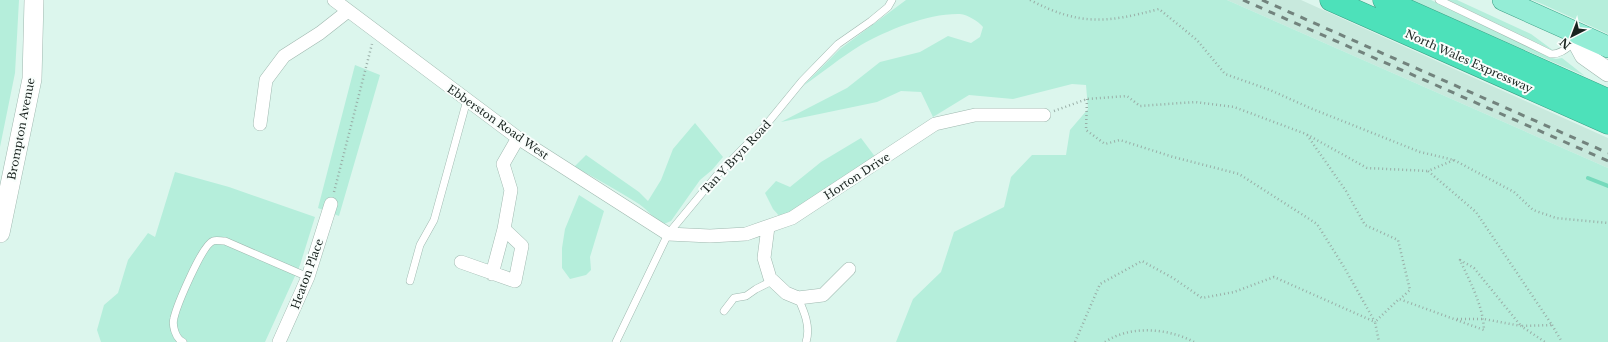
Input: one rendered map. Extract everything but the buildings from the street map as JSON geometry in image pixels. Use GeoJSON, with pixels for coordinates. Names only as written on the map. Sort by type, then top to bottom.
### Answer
{"type":"FeatureCollection","features":[{"type":"Feature","properties":{"kind":"highway","name":"North Wales Expressway"},"geometry":{"type":"LineString","coordinates":[[1331,0],[1608,123]]}},
{"type":"Feature","properties":{"kind":"highway","name":"North Wales Expressway"},"geometry":{"type":"LineString","coordinates":[[1384,0],[1608,100]]}},
{"type":"Feature","properties":{"kind":"main road","name":"Brompton Avenue"},"geometry":{"type":"LineString","coordinates":[[0,233],[32,79],[34,0]]}},
{"type":"Feature","properties":{"kind":"main road"},"geometry":{"type":"LineString","coordinates":[[1503,0],[1574,36],[1608,47]]}},
{"type":"Feature","properties":{"kind":"main road"},"geometry":{"type":"LineString","coordinates":[[1574,36],[1584,55],[1608,72]]}},
{"type":"Feature","properties":{"kind":"street","name":"Ebberston Road West"},"geometry":{"type":"LineString","coordinates":[[334,0],[348,12],[518,138],[668,234]]}},
{"type":"Feature","properties":{"kind":"street"},"geometry":{"type":"LineString","coordinates":[[260,124],[266,80],[284,56],[320,33],[348,12]]}},
{"type":"Feature","properties":{"kind":"street","name":"Horton Drive"},"geometry":{"type":"LineString","coordinates":[[668,234],[710,236],[746,234],[792,218],[936,124],[975,116],[1044,115]]}},
{"type":"Feature","properties":{"kind":"street"},"geometry":{"type":"LineString","coordinates":[[492,274],[504,230],[511,190],[503,164],[518,138]]}},
{"type":"Feature","properties":{"kind":"street","name":"Heaton Place"},"geometry":{"type":"LineString","coordinates":[[279,342],[308,277],[330,204]]}},
{"type":"Feature","properties":{"kind":"street"},"geometry":{"type":"LineString","coordinates":[[768,227],[764,258],[770,278],[786,294],[798,298],[823,295],[849,269]]}},
{"type":"Feature","properties":{"kind":"street"},"geometry":{"type":"LineString","coordinates":[[461,262],[515,282],[522,246],[504,230]]}},
{"type":"Feature","properties":{"kind":"lane","name":"Tan Y Bryn Road"},"geometry":{"type":"LineString","coordinates":[[616,342],[668,234],[717,175],[766,125],[802,82],[838,44],[871,21],[888,7],[892,0]]}},
{"type":"Feature","properties":{"kind":"lane"},"geometry":{"type":"LineString","coordinates":[[1439,0],[1551,54],[1560,52],[1574,36]]}},
{"type":"Feature","properties":{"kind":"lane"},"geometry":{"type":"LineString","coordinates":[[410,281],[420,245],[434,220],[467,100]]}},
{"type":"Feature","properties":{"kind":"lane"},"geometry":{"type":"LineString","coordinates":[[183,342],[175,333],[173,318],[198,258],[205,247],[213,241],[225,241],[308,277]]}},
{"type":"Feature","properties":{"kind":"lane"},"geometry":{"type":"LineString","coordinates":[[724,311],[734,298],[746,296],[772,281]]}},
{"type":"Feature","properties":{"kind":"lane"},"geometry":{"type":"LineString","coordinates":[[798,298],[805,313],[806,342]]}},
{"type":"Feature","properties":{"kind":"path"},"geometry":{"type":"LineString","coordinates":[[1030,0],[1052,11],[1088,21],[1123,18],[1159,9],[1197,40],[1226,74],[1270,90],[1420,152],[1454,160],[1514,192],[1533,210],[1556,218],[1608,223]]}},
{"type":"Feature","properties":{"kind":"path"},"geometry":{"type":"LineString","coordinates":[[330,204],[376,32]]}},
{"type":"Feature","properties":{"kind":"path"},"geometry":{"type":"LineString","coordinates":[[1044,115],[1087,99],[1127,96],[1140,106],[1195,102],[1234,107],[1306,134],[1367,168],[1428,171],[1454,160]]}},
{"type":"Feature","properties":{"kind":"path"},"geometry":{"type":"LineString","coordinates":[[1087,99],[1086,130],[1105,144],[1120,140],[1173,157],[1239,174],[1317,224],[1344,267],[1375,322],[1379,342]]}},
{"type":"Feature","properties":{"kind":"path"},"geometry":{"type":"LineString","coordinates":[[1306,134],[1346,190],[1365,225],[1398,240],[1410,290],[1375,322]]}},
{"type":"Feature","properties":{"kind":"path"},"geometry":{"type":"LineString","coordinates":[[1428,171],[1476,212],[1562,342]]}},
{"type":"Feature","properties":{"kind":"path"},"geometry":{"type":"LineString","coordinates":[[1399,299],[1484,330],[1484,319],[1479,302],[1460,260],[1474,268],[1521,326],[1545,342]]}},
{"type":"Feature","properties":{"kind":"path"},"geometry":{"type":"LineString","coordinates":[[1075,342],[1100,284],[1142,261],[1173,278],[1202,298],[1234,292],[1274,278],[1375,322]]}},
{"type":"Feature","properties":{"kind":"path"},"geometry":{"type":"LineString","coordinates":[[1454,319],[1484,319],[1521,326],[1552,325]]}},
{"type":"Feature","properties":{"kind":"path"},"geometry":{"type":"LineString","coordinates":[[1105,342],[1116,335],[1152,330],[1183,336],[1194,342]]}},
{"type":"Feature","properties":{"kind":"shaded area"},"geometry":{"type":"Polygon","coordinates":[[[1227,0],[1301,0],[1608,138],[1608,168],[1227,0]]]}},
{"type":"Feature","properties":{"kind":"green space"},"geometry":{"type":"Polygon","coordinates":[[[0,0],[19,0],[15,73],[0,147],[0,0]]]}},
{"type":"Feature","properties":{"kind":"green space"},"geometry":{"type":"Polygon","coordinates":[[[906,0],[1227,0],[1608,168],[1608,342],[896,342],[913,299],[941,272],[954,232],[1004,207],[1011,177],[1032,155],[1066,155],[1070,130],[1088,109],[1086,85],[1072,84],[1013,99],[969,95],[933,117],[921,92],[901,91],[877,102],[781,122],[847,88],[880,62],[920,52],[948,36],[971,43],[980,37],[983,27],[973,19],[960,14],[948,14],[922,19],[896,28],[861,45],[803,86],[840,49],[906,0]]]}},
{"type":"Feature","properties":{"kind":"green space"},"geometry":{"type":"Polygon","coordinates":[[[1410,0],[1431,0],[1549,57],[1556,59],[1562,58],[1585,76],[1410,0]]]}},
{"type":"Feature","properties":{"kind":"green space"},"geometry":{"type":"Polygon","coordinates":[[[1448,0],[1457,0],[1531,34],[1554,51],[1448,0]]]}},
{"type":"Feature","properties":{"kind":"green space"},"geometry":{"type":"Polygon","coordinates":[[[1532,0],[1608,0],[1608,34],[1542,4],[1532,0]]]}},
{"type":"Feature","properties":{"kind":"green space"},"geometry":{"type":"Polygon","coordinates":[[[355,65],[380,75],[339,216],[318,208],[355,65]]]}},
{"type":"Feature","properties":{"kind":"green space"},"geometry":{"type":"Polygon","coordinates":[[[695,123],[723,157],[712,170],[700,180],[671,221],[664,224],[657,220],[639,204],[574,167],[586,155],[639,192],[648,201],[661,180],[673,149],[695,123]]]}},
{"type":"Feature","properties":{"kind":"green space"},"geometry":{"type":"Polygon","coordinates":[[[861,138],[876,158],[782,219],[773,209],[765,193],[776,181],[790,187],[821,162],[861,138]]]}},
{"type":"Feature","properties":{"kind":"green space"},"geometry":{"type":"Polygon","coordinates":[[[175,172],[229,187],[315,217],[300,265],[265,342],[101,342],[97,330],[104,305],[118,293],[128,260],[148,233],[155,237],[175,172]]]}},
{"type":"Feature","properties":{"kind":"green space"},"geometry":{"type":"Polygon","coordinates":[[[579,195],[604,211],[590,257],[591,270],[586,275],[570,279],[562,268],[562,248],[565,229],[579,195]]]}},
{"type":"Feature","properties":{"kind":"waterway"},"geometry":{"type":"LineString","coordinates":[[1588,178],[1608,186]]}},
{"type":"Feature","properties":{"kind":"railway"},"geometry":{"type":"LineString","coordinates":[[1243,0],[1608,161]]}},
{"type":"Feature","properties":{"kind":"railway"},"geometry":{"type":"LineString","coordinates":[[1262,0],[1608,153]]}}]}
